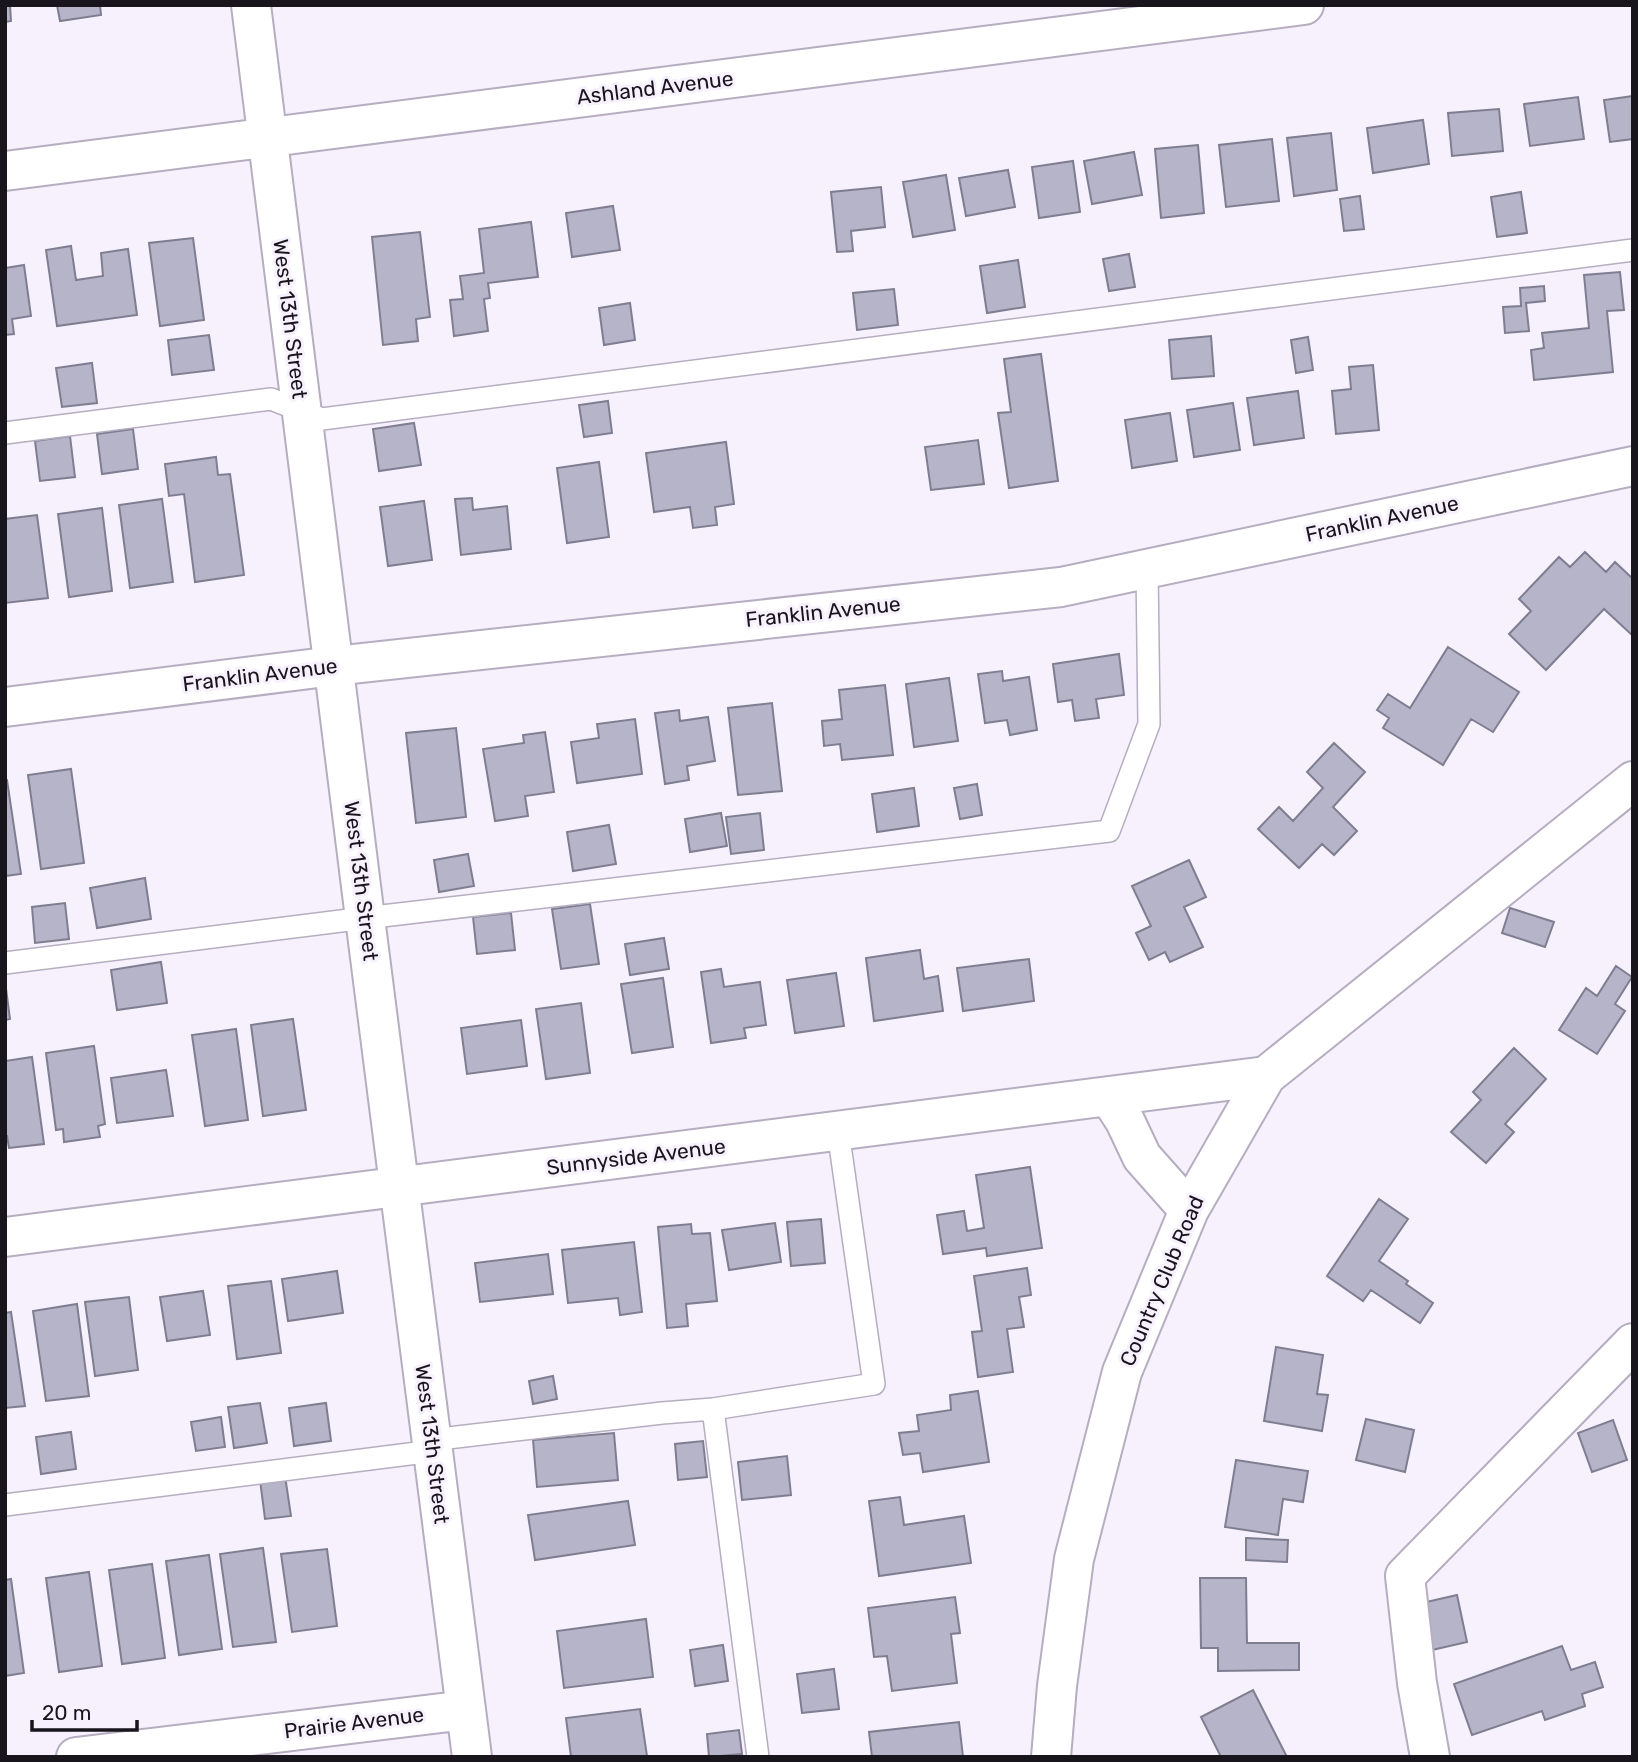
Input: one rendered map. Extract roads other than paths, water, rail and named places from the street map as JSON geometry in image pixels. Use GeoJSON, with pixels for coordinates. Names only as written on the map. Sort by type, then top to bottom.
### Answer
{"type":"FeatureCollection","features":[{"type":"Feature","properties":{"kind":"street","name":"West 13th Street"},"geometry":{"type":"LineString","coordinates":[[251,5],[472,1757]]}},
{"type":"Feature","properties":{"kind":"street","name":"Ashland Avenue"},"geometry":{"type":"LineString","coordinates":[[5,171],[1304,5]]}},
{"type":"Feature","properties":{"kind":"street","name":"Franklin Avenue"},"geometry":{"type":"LineString","coordinates":[[5,707],[334,666],[1061,587],[1633,466]]}},
{"type":"Feature","properties":{"kind":"street","name":"Country Club Road"},"geometry":{"type":"LineString","coordinates":[[1051,1757],[1057,1686],[1074,1559],[1122,1372],[1189,1210],[1266,1076],[1633,781]]}},
{"type":"Feature","properties":{"kind":"street","name":"Sunnyside Avenue"},"geometry":{"type":"LineString","coordinates":[[5,1237],[1266,1076]]}},
{"type":"Feature","properties":{"kind":"street"},"geometry":{"type":"LineString","coordinates":[[1109,1096],[1125,1121],[1142,1157],[1189,1210]]}},
{"type":"Feature","properties":{"kind":"street"},"geometry":{"type":"LineString","coordinates":[[1430,1757],[1417,1683],[1405,1576],[1633,1343]]}},
{"type":"Feature","properties":{"kind":"street","name":"Prairie Avenue"},"geometry":{"type":"LineString","coordinates":[[76,1757],[466,1710]]}},
{"type":"Feature","properties":{"kind":"lane"},"geometry":{"type":"LineString","coordinates":[[5,433],[271,399],[323,419],[1633,250]]}},
{"type":"Feature","properties":{"kind":"lane"},"geometry":{"type":"LineString","coordinates":[[5,962],[1109,831],[1149,724],[1147,568]]}},
{"type":"Feature","properties":{"kind":"lane"},"geometry":{"type":"LineString","coordinates":[[5,1505],[662,1413],[713,1409],[874,1384],[838,1131]]}},
{"type":"Feature","properties":{"kind":"lane"},"geometry":{"type":"LineString","coordinates":[[713,1409],[758,1757]]}}]}
